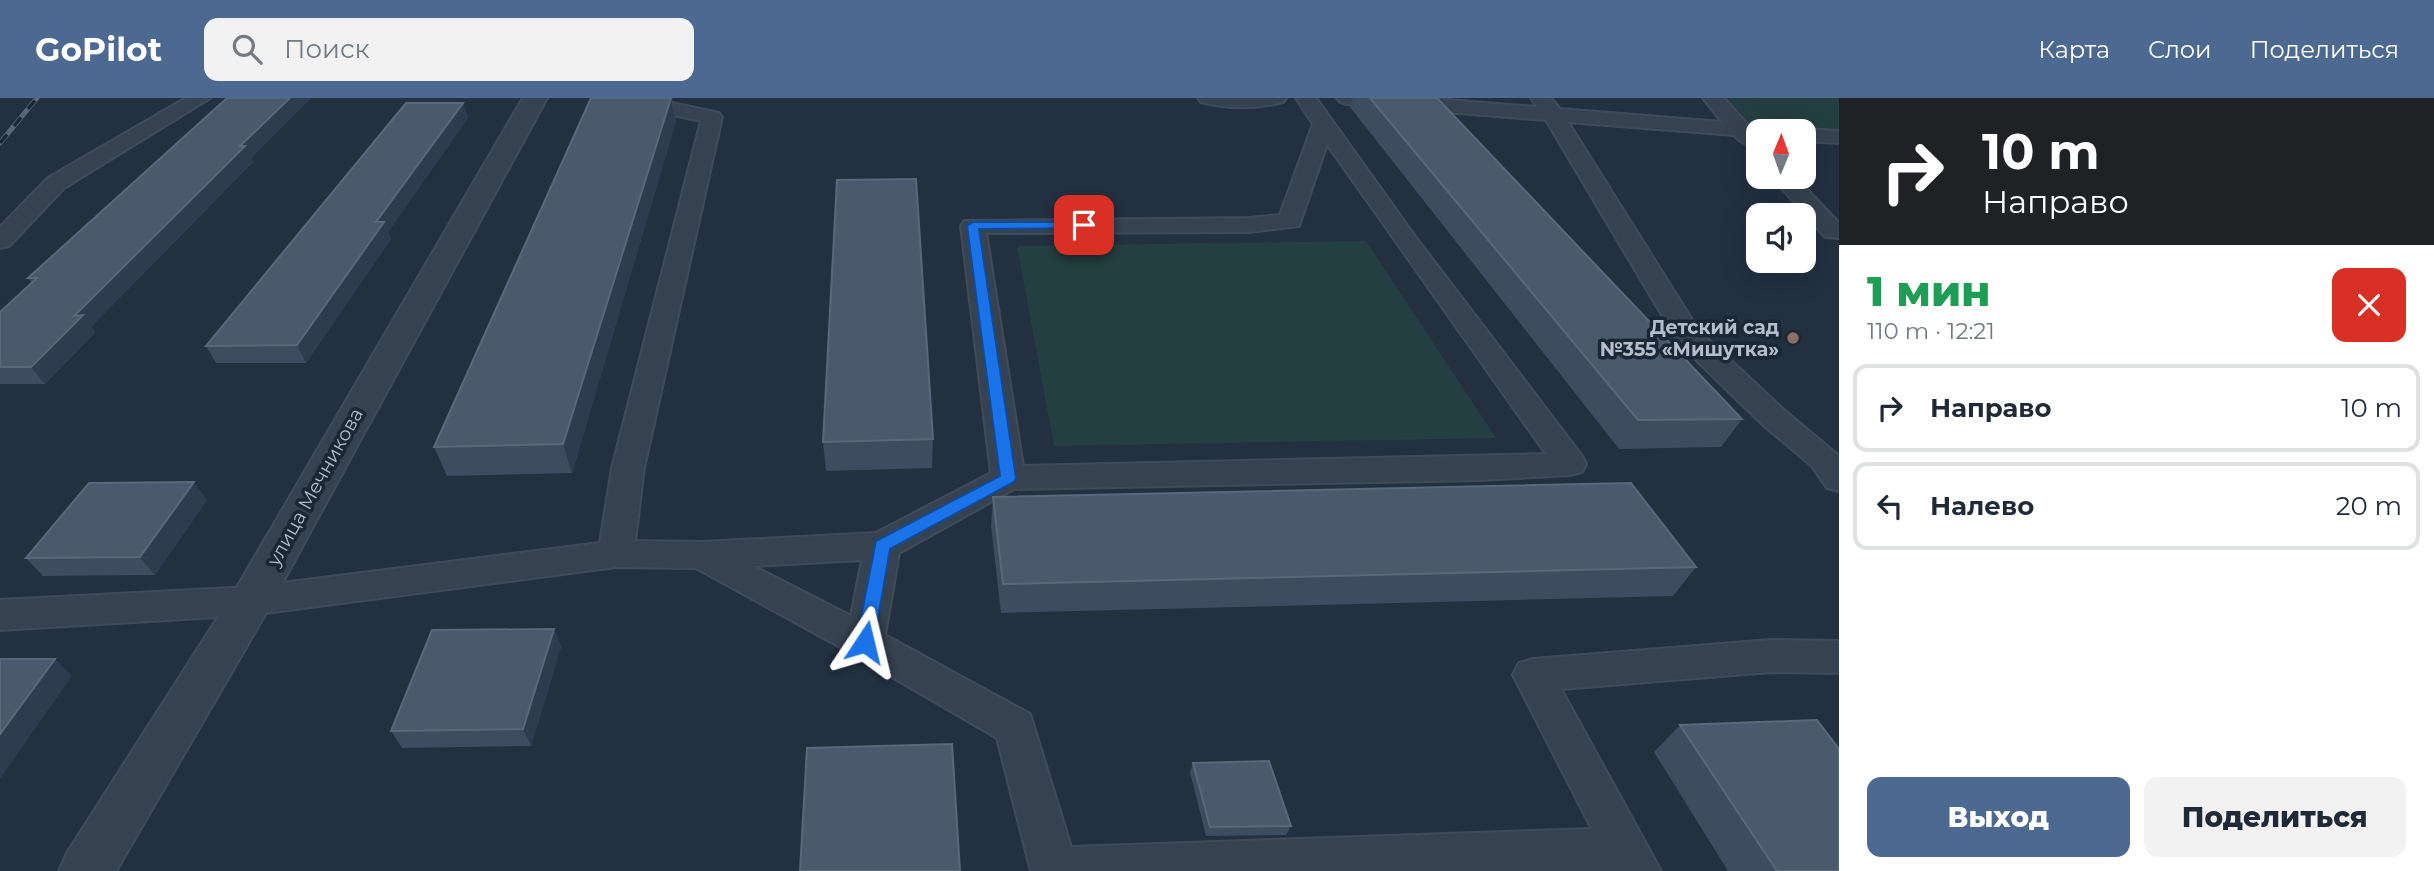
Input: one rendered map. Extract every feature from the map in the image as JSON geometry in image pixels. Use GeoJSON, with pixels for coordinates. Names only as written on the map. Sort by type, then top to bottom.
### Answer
{"type":"FeatureCollection","features":[{"type":"Feature","properties":{"kind":"street","name":"улица Мечникова"},"geometry":{"type":"LineString","coordinates":[[86,871],[251,601],[535,98]]}},
{"type":"Feature","properties":{"kind":"lane"},"geometry":{"type":"LineString","coordinates":[[0,240],[56,183],[200,98]]}},
{"type":"Feature","properties":{"kind":"lane"},"geometry":{"type":"LineString","coordinates":[[616,554],[628,468],[714,107],[619,98]]}},
{"type":"Feature","properties":{"kind":"lane"},"geometry":{"type":"LineString","coordinates":[[1208,98],[1248,102],[1276,98]]}},
{"type":"Feature","properties":{"kind":"lane"},"geometry":{"type":"LineString","coordinates":[[0,615],[251,601],[616,554],[702,555],[882,546],[1009,478],[1452,470],[1570,464],[1306,98]]}},
{"type":"Feature","properties":{"kind":"lane"},"geometry":{"type":"LineString","coordinates":[[1348,98],[1547,106],[1746,130]]}},
{"type":"Feature","properties":{"kind":"lane"},"geometry":{"type":"LineString","coordinates":[[1713,98],[1746,127]]}},
{"type":"Feature","properties":{"kind":"lane"},"geometry":{"type":"LineString","coordinates":[[1547,106],[1688,335],[1773,417],[1834,465]]}},
{"type":"Feature","properties":{"kind":"lane"},"geometry":{"type":"LineString","coordinates":[[1009,478],[973,226],[1250,225],[1290,221],[1323,125]]}},
{"type":"Feature","properties":{"kind":"lane"},"geometry":{"type":"LineString","coordinates":[[1816,136],[1839,137]]}},
{"type":"Feature","properties":{"kind":"lane"},"geometry":{"type":"LineString","coordinates":[[1794,189],[1834,232]]}},
{"type":"Feature","properties":{"kind":"lane"},"geometry":{"type":"LineString","coordinates":[[865,642],[882,546]]}},
{"type":"Feature","properties":{"kind":"lane"},"geometry":{"type":"LineString","coordinates":[[702,555],[865,642],[1014,727],[1054,871],[1632,861],[1533,675],[1771,656],[1839,657]]}},
{"type":"Feature","properties":{"kind":"green space"},"geometry":{"type":"Polygon","coordinates":[[[1727,98],[1839,98],[1839,132],[1816,130],[1816,119],[1746,119],[1727,98]]]}},
{"type":"Feature","properties":{"kind":"green space"},"geometry":{"type":"Polygon","coordinates":[[[1366,241],[1496,438],[1054,446],[1017,246],[1366,241]]]}},
{"type":"Feature","properties":{"kind":"building"},"geometry":{"type":"Polygon","coordinates":[[[227,98],[290,98],[74,316],[83,315],[31,367],[0,367],[0,312],[37,278],[28,278],[227,98]]]}},
{"type":"Feature","properties":{"kind":"building"},"geometry":{"type":"Polygon","coordinates":[[[591,98],[671,98],[563,444],[434,447],[591,98]]]}},
{"type":"Feature","properties":{"kind":"building"},"geometry":{"type":"Polygon","coordinates":[[[1370,98],[1437,98],[1742,419],[1638,420],[1370,98]]]}},
{"type":"Feature","properties":{"kind":"building"},"geometry":{"type":"Polygon","coordinates":[[[406,103],[463,103],[376,222],[384,222],[297,345],[206,346],[406,103]]]}},
{"type":"Feature","properties":{"kind":"building"},"geometry":{"type":"Polygon","coordinates":[[[916,179],[933,439],[823,442],[837,180],[916,179]]]}},
{"type":"Feature","properties":{"kind":"building"},"geometry":{"type":"Polygon","coordinates":[[[194,482],[140,557],[26,558],[89,483],[194,482]]]}},
{"type":"Feature","properties":{"kind":"building"},"geometry":{"type":"Polygon","coordinates":[[[1631,483],[1696,567],[1003,584],[993,497],[1631,483]]]}},
{"type":"Feature","properties":{"kind":"building"},"geometry":{"type":"Polygon","coordinates":[[[554,629],[523,729],[391,731],[432,630],[554,629]]]}},
{"type":"Feature","properties":{"kind":"building"},"geometry":{"type":"Polygon","coordinates":[[[0,659],[55,659],[0,734],[0,659]]]}},
{"type":"Feature","properties":{"kind":"building"},"geometry":{"type":"Polygon","coordinates":[[[1817,720],[1839,749],[1839,871],[1777,871],[1680,725],[1817,720]]]}},
{"type":"Feature","properties":{"kind":"building"},"geometry":{"type":"Polygon","coordinates":[[[952,744],[960,871],[800,871],[807,748],[952,744]]]}},
{"type":"Feature","properties":{"kind":"building"},"geometry":{"type":"Polygon","coordinates":[[[1269,761],[1291,826],[1210,827],[1193,763],[1269,761]]]}},
{"type":"Feature","properties":{"kind":"railway"},"geometry":{"type":"LineString","coordinates":[[0,143],[37,98]]}},
{"type":"Feature","properties":{"kind":"place","name":"Детский сад №355 «Мишутка»"},"geometry":{"type":"Point","coordinates":[1793,338]}},
{"type":"Feature","properties":{"kind":"route"},"geometry":{"type":"LineString","coordinates":[[865,642],[882,546],[1009,478],[973,226],[1084,225]]}}]}
